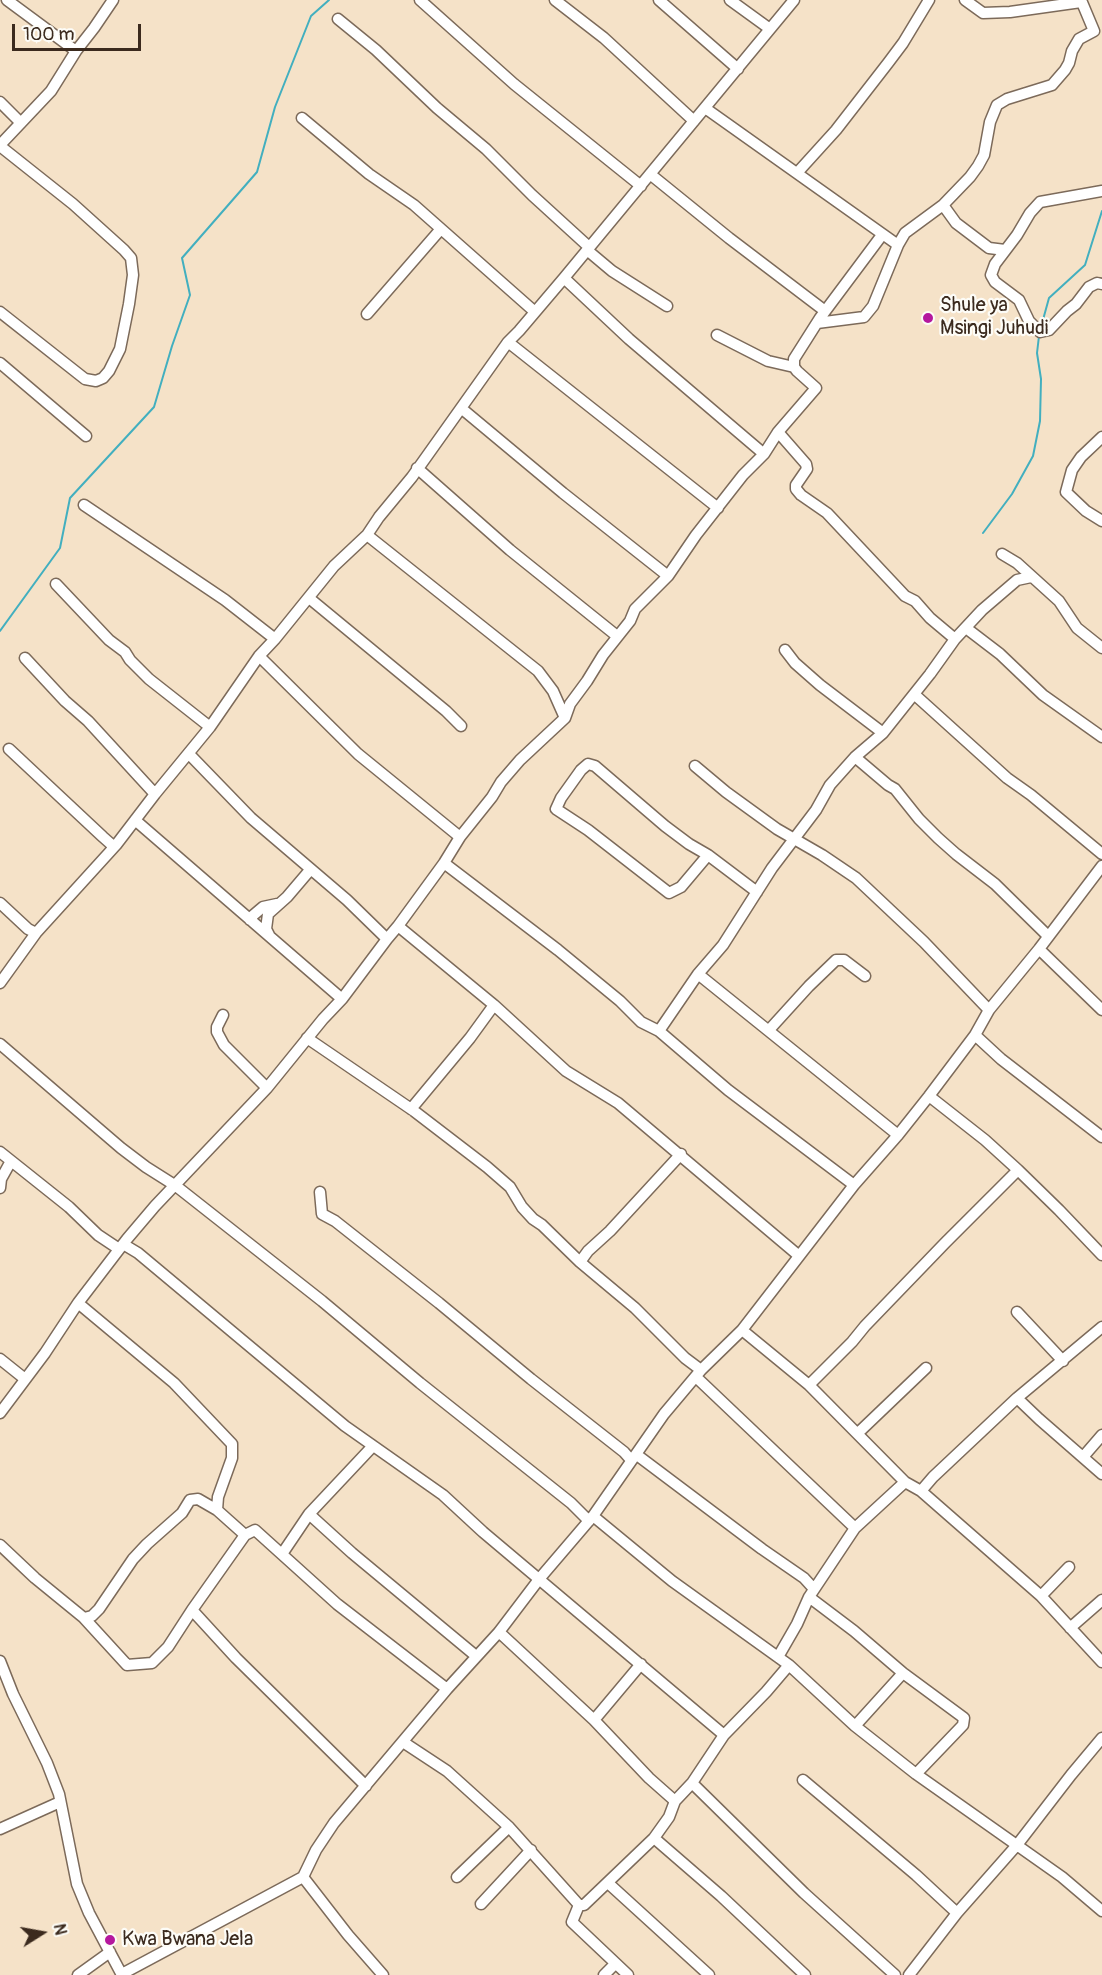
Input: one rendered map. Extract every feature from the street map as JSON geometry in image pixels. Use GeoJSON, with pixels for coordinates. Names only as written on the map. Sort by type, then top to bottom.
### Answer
{"type":"FeatureCollection","features":[{"type":"Feature","properties":{"kind":"street"},"geometry":{"type":"LineString","coordinates":[[7,0],[76,51]]}},
{"type":"Feature","properties":{"kind":"street"},"geometry":{"type":"LineString","coordinates":[[0,312],[86,379],[96,381],[103,378],[120,349],[133,275],[131,258],[73,204],[0,146],[51,91],[76,51],[113,0]]}},
{"type":"Feature","properties":{"kind":"street"},"geometry":{"type":"LineString","coordinates":[[420,0],[514,84],[641,186]]}},
{"type":"Feature","properties":{"kind":"street"},"geometry":{"type":"LineString","coordinates":[[555,0],[604,38],[694,121]]}},
{"type":"Feature","properties":{"kind":"street"},"geometry":{"type":"LineString","coordinates":[[658,0],[738,69]]}},
{"type":"Feature","properties":{"kind":"street"},"geometry":{"type":"LineString","coordinates":[[730,0],[770,28]]}},
{"type":"Feature","properties":{"kind":"street"},"geometry":{"type":"LineString","coordinates":[[0,983],[36,933],[116,845],[154,794],[189,754],[259,656],[334,566],[367,535],[508,342],[641,186],[794,0]]}},
{"type":"Feature","properties":{"kind":"street"},"geometry":{"type":"LineString","coordinates":[[797,173],[836,130],[888,63],[929,0]]}},
{"type":"Feature","properties":{"kind":"street"},"geometry":{"type":"LineString","coordinates":[[817,322],[864,317],[873,306],[905,232],[943,205],[978,166],[984,155],[990,122],[997,105],[1007,99],[1052,85],[1065,70],[1079,39],[1094,31],[1081,1],[1010,12],[983,13],[965,0]]}},
{"type":"Feature","properties":{"kind":"street"},"geometry":{"type":"LineString","coordinates":[[338,19],[486,149],[612,271],[667,306]]}},
{"type":"Feature","properties":{"kind":"street"},"geometry":{"type":"LineString","coordinates":[[0,102],[21,123]]}},
{"type":"Feature","properties":{"kind":"street"},"geometry":{"type":"LineString","coordinates":[[705,108],[898,245]]}},
{"type":"Feature","properties":{"kind":"street"},"geometry":{"type":"LineString","coordinates":[[302,118],[369,174],[414,206],[535,312]]}},
{"type":"Feature","properties":{"kind":"street"},"geometry":{"type":"LineString","coordinates":[[650,174],[825,311]]}},
{"type":"Feature","properties":{"kind":"street"},"geometry":{"type":"LineString","coordinates":[[1102,191],[1040,202],[994,264],[991,278],[1019,300],[1029,321],[1040,332],[1049,330],[1066,311],[1076,304],[1089,287],[1098,283],[1102,284]]}},
{"type":"Feature","properties":{"kind":"street"},"geometry":{"type":"LineString","coordinates":[[943,205],[956,223],[989,248],[1005,250]]}},
{"type":"Feature","properties":{"kind":"street"},"geometry":{"type":"LineString","coordinates":[[367,314],[440,230]]}},
{"type":"Feature","properties":{"kind":"street"},"geometry":{"type":"LineString","coordinates":[[0,1413],[121,1247],[155,1206],[267,1088],[342,999],[398,926],[501,782],[565,718],[570,704],[630,621],[635,609],[668,576],[696,535],[743,475],[764,454],[778,432],[816,388],[794,367],[794,359],[817,322],[882,235]]}},
{"type":"Feature","properties":{"kind":"street"},"geometry":{"type":"LineString","coordinates":[[989,248],[994,264]]}},
{"type":"Feature","properties":{"kind":"street"},"geometry":{"type":"LineString","coordinates":[[564,278],[638,347],[764,454]]}},
{"type":"Feature","properties":{"kind":"street"},"geometry":{"type":"LineString","coordinates":[[717,335],[768,361],[794,367]]}},
{"type":"Feature","properties":{"kind":"street"},"geometry":{"type":"LineString","coordinates":[[508,342],[718,508]]}},
{"type":"Feature","properties":{"kind":"street"},"geometry":{"type":"LineString","coordinates":[[0,363],[86,436]]}},
{"type":"Feature","properties":{"kind":"street"},"geometry":{"type":"LineString","coordinates":[[460,408],[668,576]]}},
{"type":"Feature","properties":{"kind":"street"},"geometry":{"type":"LineString","coordinates":[[778,432],[806,464],[807,469],[796,485],[801,495],[827,513],[905,596],[915,601],[930,618],[955,639]]}},
{"type":"Feature","properties":{"kind":"street"},"geometry":{"type":"LineString","coordinates":[[1102,437],[1081,457],[1072,470],[1066,492],[1086,511],[1102,521]]}},
{"type":"Feature","properties":{"kind":"street"},"geometry":{"type":"LineString","coordinates":[[417,468],[510,550],[617,636]]}},
{"type":"Feature","properties":{"kind":"street"},"geometry":{"type":"LineString","coordinates":[[84,505],[225,600],[275,639]]}},
{"type":"Feature","properties":{"kind":"street"},"geometry":{"type":"LineString","coordinates":[[367,535],[538,671],[553,691],[565,718]]}},
{"type":"Feature","properties":{"kind":"street"},"geometry":{"type":"LineString","coordinates":[[1002,554],[1017,563],[1059,601],[1077,628],[1102,648]]}},
{"type":"Feature","properties":{"kind":"street"},"geometry":{"type":"LineString","coordinates":[[659,1031],[698,974],[723,945],[793,839],[816,810],[830,785],[855,757],[884,733],[955,639],[982,610],[1017,580],[1031,577]]}},
{"type":"Feature","properties":{"kind":"street"},"geometry":{"type":"LineString","coordinates":[[56,584],[149,679],[210,727]]}},
{"type":"Feature","properties":{"kind":"street"},"geometry":{"type":"LineString","coordinates":[[309,598],[446,711],[461,726]]}},
{"type":"Feature","properties":{"kind":"street"},"geometry":{"type":"LineString","coordinates":[[966,628],[1000,654],[1043,695],[1102,737]]}},
{"type":"Feature","properties":{"kind":"street"},"geometry":{"type":"LineString","coordinates":[[784,650],[820,685],[884,733]]}},
{"type":"Feature","properties":{"kind":"street"},"geometry":{"type":"LineString","coordinates":[[259,656],[358,754],[460,837]]}},
{"type":"Feature","properties":{"kind":"street"},"geometry":{"type":"LineString","coordinates":[[25,658],[65,701],[88,721],[154,794]]}},
{"type":"Feature","properties":{"kind":"street"},"geometry":{"type":"LineString","coordinates":[[914,694],[1007,778],[1102,854]]}},
{"type":"Feature","properties":{"kind":"street"},"geometry":{"type":"LineString","coordinates":[[9,749],[96,831],[112,845],[116,845]]}},
{"type":"Feature","properties":{"kind":"street"},"geometry":{"type":"LineString","coordinates":[[189,754],[251,818],[347,900],[387,939]]}},
{"type":"Feature","properties":{"kind":"street"},"geometry":{"type":"LineString","coordinates":[[855,757],[896,789],[919,819],[938,838],[995,884],[1048,936]]}},
{"type":"Feature","properties":{"kind":"street"},"geometry":{"type":"LineString","coordinates":[[708,855],[681,887],[669,893],[588,830],[556,809],[581,770],[588,764],[595,766],[689,844],[708,855],[757,892]]}},
{"type":"Feature","properties":{"kind":"street"},"geometry":{"type":"LineString","coordinates":[[695,766],[726,792],[793,839],[856,878],[924,942],[989,1010]]}},
{"type":"Feature","properties":{"kind":"street"},"geometry":{"type":"LineString","coordinates":[[135,820],[342,999]]}},
{"type":"Feature","properties":{"kind":"street"},"geometry":{"type":"LineString","coordinates":[[444,863],[567,957],[620,1001],[641,1022],[659,1031],[728,1090],[854,1185]]}},
{"type":"Feature","properties":{"kind":"street"},"geometry":{"type":"LineString","coordinates":[[0,1661],[13,1694],[47,1763],[60,1802],[77,1884],[89,1913],[122,1975],[303,1876],[323,1838],[447,1689],[499,1632],[540,1578],[591,1519],[664,1414],[698,1374],[742,1330],[854,1185],[898,1135],[975,1035],[989,1010],[1102,866]]}},
{"type":"Feature","properties":{"kind":"street"},"geometry":{"type":"LineString","coordinates":[[270,937],[266,929],[267,916],[310,870]]}},
{"type":"Feature","properties":{"kind":"street"},"geometry":{"type":"LineString","coordinates":[[0,903],[28,929],[36,933]]}},
{"type":"Feature","properties":{"kind":"street"},"geometry":{"type":"LineString","coordinates":[[250,920],[263,908],[278,904]]}},
{"type":"Feature","properties":{"kind":"street"},"geometry":{"type":"LineString","coordinates":[[398,926],[494,1005],[566,1071],[618,1103],[798,1255]]}},
{"type":"Feature","properties":{"kind":"street"},"geometry":{"type":"LineString","coordinates":[[1039,949],[1102,1010]]}},
{"type":"Feature","properties":{"kind":"street"},"geometry":{"type":"LineString","coordinates":[[769,1030],[836,960],[844,960],[865,976]]}},
{"type":"Feature","properties":{"kind":"street"},"geometry":{"type":"LineString","coordinates":[[698,974],[898,1135]]}},
{"type":"Feature","properties":{"kind":"street"},"geometry":{"type":"LineString","coordinates":[[411,1109],[471,1038],[494,1005]]}},
{"type":"Feature","properties":{"kind":"street"},"geometry":{"type":"LineString","coordinates":[[223,1015],[217,1027],[219,1037],[224,1045],[267,1088]]}},
{"type":"Feature","properties":{"kind":"street"},"geometry":{"type":"LineString","coordinates":[[975,1035],[1001,1059],[1102,1137]]}},
{"type":"Feature","properties":{"kind":"street"},"geometry":{"type":"LineString","coordinates":[[308,1038],[461,1145],[510,1187],[532,1219],[542,1225],[580,1262],[606,1283],[855,1528]]}},
{"type":"Feature","properties":{"kind":"street"},"geometry":{"type":"LineString","coordinates":[[0,1044],[122,1148],[176,1186],[322,1301],[420,1383],[591,1519],[672,1581],[789,1665],[855,1725],[916,1774],[1062,1877],[1102,1911]]}},
{"type":"Feature","properties":{"kind":"street"},"geometry":{"type":"LineString","coordinates":[[929,1096],[985,1140],[1018,1170],[1102,1255]]}},
{"type":"Feature","properties":{"kind":"street"},"geometry":{"type":"LineString","coordinates":[[0,1152],[69,1207],[98,1235],[138,1253],[345,1426],[443,1495],[483,1532],[724,1736]]}},
{"type":"Feature","properties":{"kind":"street"},"geometry":{"type":"LineString","coordinates":[[580,1262],[681,1154]]}},
{"type":"Feature","properties":{"kind":"street"},"geometry":{"type":"LineString","coordinates":[[0,1188],[1,1179],[11,1161]]}},
{"type":"Feature","properties":{"kind":"street"},"geometry":{"type":"LineString","coordinates":[[808,1385],[1018,1170]]}},
{"type":"Feature","properties":{"kind":"street"},"geometry":{"type":"LineString","coordinates":[[320,1192],[322,1215],[335,1221],[431,1296],[522,1372],[624,1452],[804,1578],[811,1593],[854,1631],[903,1673],[964,1718],[963,1725],[916,1774]]}},
{"type":"Feature","properties":{"kind":"street"},"geometry":{"type":"LineString","coordinates":[[78,1303],[174,1383],[232,1444],[232,1458],[218,1497],[217,1510]]}},
{"type":"Feature","properties":{"kind":"street"},"geometry":{"type":"LineString","coordinates":[[1017,1312],[1063,1361]]}},
{"type":"Feature","properties":{"kind":"street"},"geometry":{"type":"LineString","coordinates":[[921,1491],[1017,1398],[1102,1328]]}},
{"type":"Feature","properties":{"kind":"street"},"geometry":{"type":"LineString","coordinates":[[742,1330],[808,1385],[905,1482],[921,1491],[1041,1596],[1102,1662]]}},
{"type":"Feature","properties":{"kind":"street"},"geometry":{"type":"LineString","coordinates":[[0,1359],[25,1379]]}},
{"type":"Feature","properties":{"kind":"street"},"geometry":{"type":"LineString","coordinates":[[858,1433],[926,1368]]}},
{"type":"Feature","properties":{"kind":"street"},"geometry":{"type":"LineString","coordinates":[[1017,1398],[1102,1474]]}},
{"type":"Feature","properties":{"kind":"street"},"geometry":{"type":"LineString","coordinates":[[1083,1457],[1102,1435]]}},
{"type":"Feature","properties":{"kind":"street"},"geometry":{"type":"LineString","coordinates":[[282,1554],[309,1514],[372,1447]]}},
{"type":"Feature","properties":{"kind":"street"},"geometry":{"type":"LineString","coordinates":[[778,1657],[811,1593],[855,1528],[905,1482]]}},
{"type":"Feature","properties":{"kind":"street"},"geometry":{"type":"LineString","coordinates":[[84,1618],[92,1616],[99,1609],[140,1551],[182,1513],[190,1500],[198,1498],[217,1510],[245,1535]]}},
{"type":"Feature","properties":{"kind":"street"},"geometry":{"type":"LineString","coordinates":[[309,1514],[352,1553],[476,1656]]}},
{"type":"Feature","properties":{"kind":"street"},"geometry":{"type":"LineString","coordinates":[[0,1545],[35,1578],[84,1618],[125,1664],[130,1666],[146,1665],[157,1659],[168,1647],[245,1535],[255,1530],[338,1604],[447,1689]]}},
{"type":"Feature","properties":{"kind":"street"},"geometry":{"type":"LineString","coordinates":[[1041,1596],[1069,1567]]}},
{"type":"Feature","properties":{"kind":"street"},"geometry":{"type":"LineString","coordinates":[[1070,1628],[1102,1600]]}},
{"type":"Feature","properties":{"kind":"street"},"geometry":{"type":"LineString","coordinates":[[192,1610],[236,1658],[366,1786]]}},
{"type":"Feature","properties":{"kind":"street"},"geometry":{"type":"LineString","coordinates":[[499,1632],[594,1720],[649,1778],[675,1800]]}},
{"type":"Feature","properties":{"kind":"street"},"geometry":{"type":"LineString","coordinates":[[594,1720],[641,1664]]}},
{"type":"Feature","properties":{"kind":"street"},"geometry":{"type":"LineString","coordinates":[[579,1905],[588,1903],[654,1838],[669,1817],[675,1800],[692,1783],[724,1736],[789,1665]]}},
{"type":"Feature","properties":{"kind":"street"},"geometry":{"type":"LineString","coordinates":[[855,1725],[903,1673]]}},
{"type":"Feature","properties":{"kind":"street"},"geometry":{"type":"LineString","coordinates":[[913,1973],[957,1913],[1017,1845],[1102,1738]]}},
{"type":"Feature","properties":{"kind":"street"},"geometry":{"type":"LineString","coordinates":[[403,1742],[447,1772],[509,1827],[579,1905]]}},
{"type":"Feature","properties":{"kind":"street"},"geometry":{"type":"LineString","coordinates":[[803,1780],[916,1875],[957,1913]]}},
{"type":"Feature","properties":{"kind":"street"},"geometry":{"type":"LineString","coordinates":[[692,1783],[804,1893],[895,1975]]}},
{"type":"Feature","properties":{"kind":"street"},"geometry":{"type":"LineString","coordinates":[[0,1829],[60,1802]]}},
{"type":"Feature","properties":{"kind":"street"},"geometry":{"type":"LineString","coordinates":[[457,1877],[509,1827]]}},
{"type":"Feature","properties":{"kind":"street"},"geometry":{"type":"LineString","coordinates":[[654,1838],[721,1896],[805,1975]]}},
{"type":"Feature","properties":{"kind":"street"},"geometry":{"type":"LineString","coordinates":[[481,1904],[531,1850]]}},
{"type":"Feature","properties":{"kind":"street"},"geometry":{"type":"LineString","coordinates":[[303,1876],[348,1935],[383,1975]]}},
{"type":"Feature","properties":{"kind":"street"},"geometry":{"type":"LineString","coordinates":[[608,1883],[709,1975]]}},
{"type":"Feature","properties":{"kind":"street"},"geometry":{"type":"LineString","coordinates":[[579,1905],[572,1922],[627,1975]]}},
{"type":"Feature","properties":{"kind":"street"},"geometry":{"type":"LineString","coordinates":[[78,1975],[110,1952]]}},
{"type":"Feature","properties":{"kind":"street"},"geometry":{"type":"LineString","coordinates":[[604,1975],[615,1964]]}},
{"type":"Feature","properties":{"kind":"waterway"},"geometry":{"type":"LineString","coordinates":[[0,631],[60,548],[70,498],[154,407],[190,295],[182,258],[257,172],[275,107],[311,16],[329,0]]}},
{"type":"Feature","properties":{"kind":"waterway"},"geometry":{"type":"LineString","coordinates":[[1041,327],[1049,298],[1085,265],[1102,211]]}},
{"type":"Feature","properties":{"kind":"waterway"},"geometry":{"type":"LineString","coordinates":[[983,533],[1012,494],[1033,456],[1040,421],[1041,379],[1037,353],[1039,336]]}},
{"type":"Feature","properties":{"kind":"place","name":"Shule ya Msingi Juhudi"},"geometry":{"type":"Point","coordinates":[928,318]}},
{"type":"Feature","properties":{"kind":"place","name":"Kwa Bwana Jela"},"geometry":{"type":"Point","coordinates":[110,1940]}}]}
